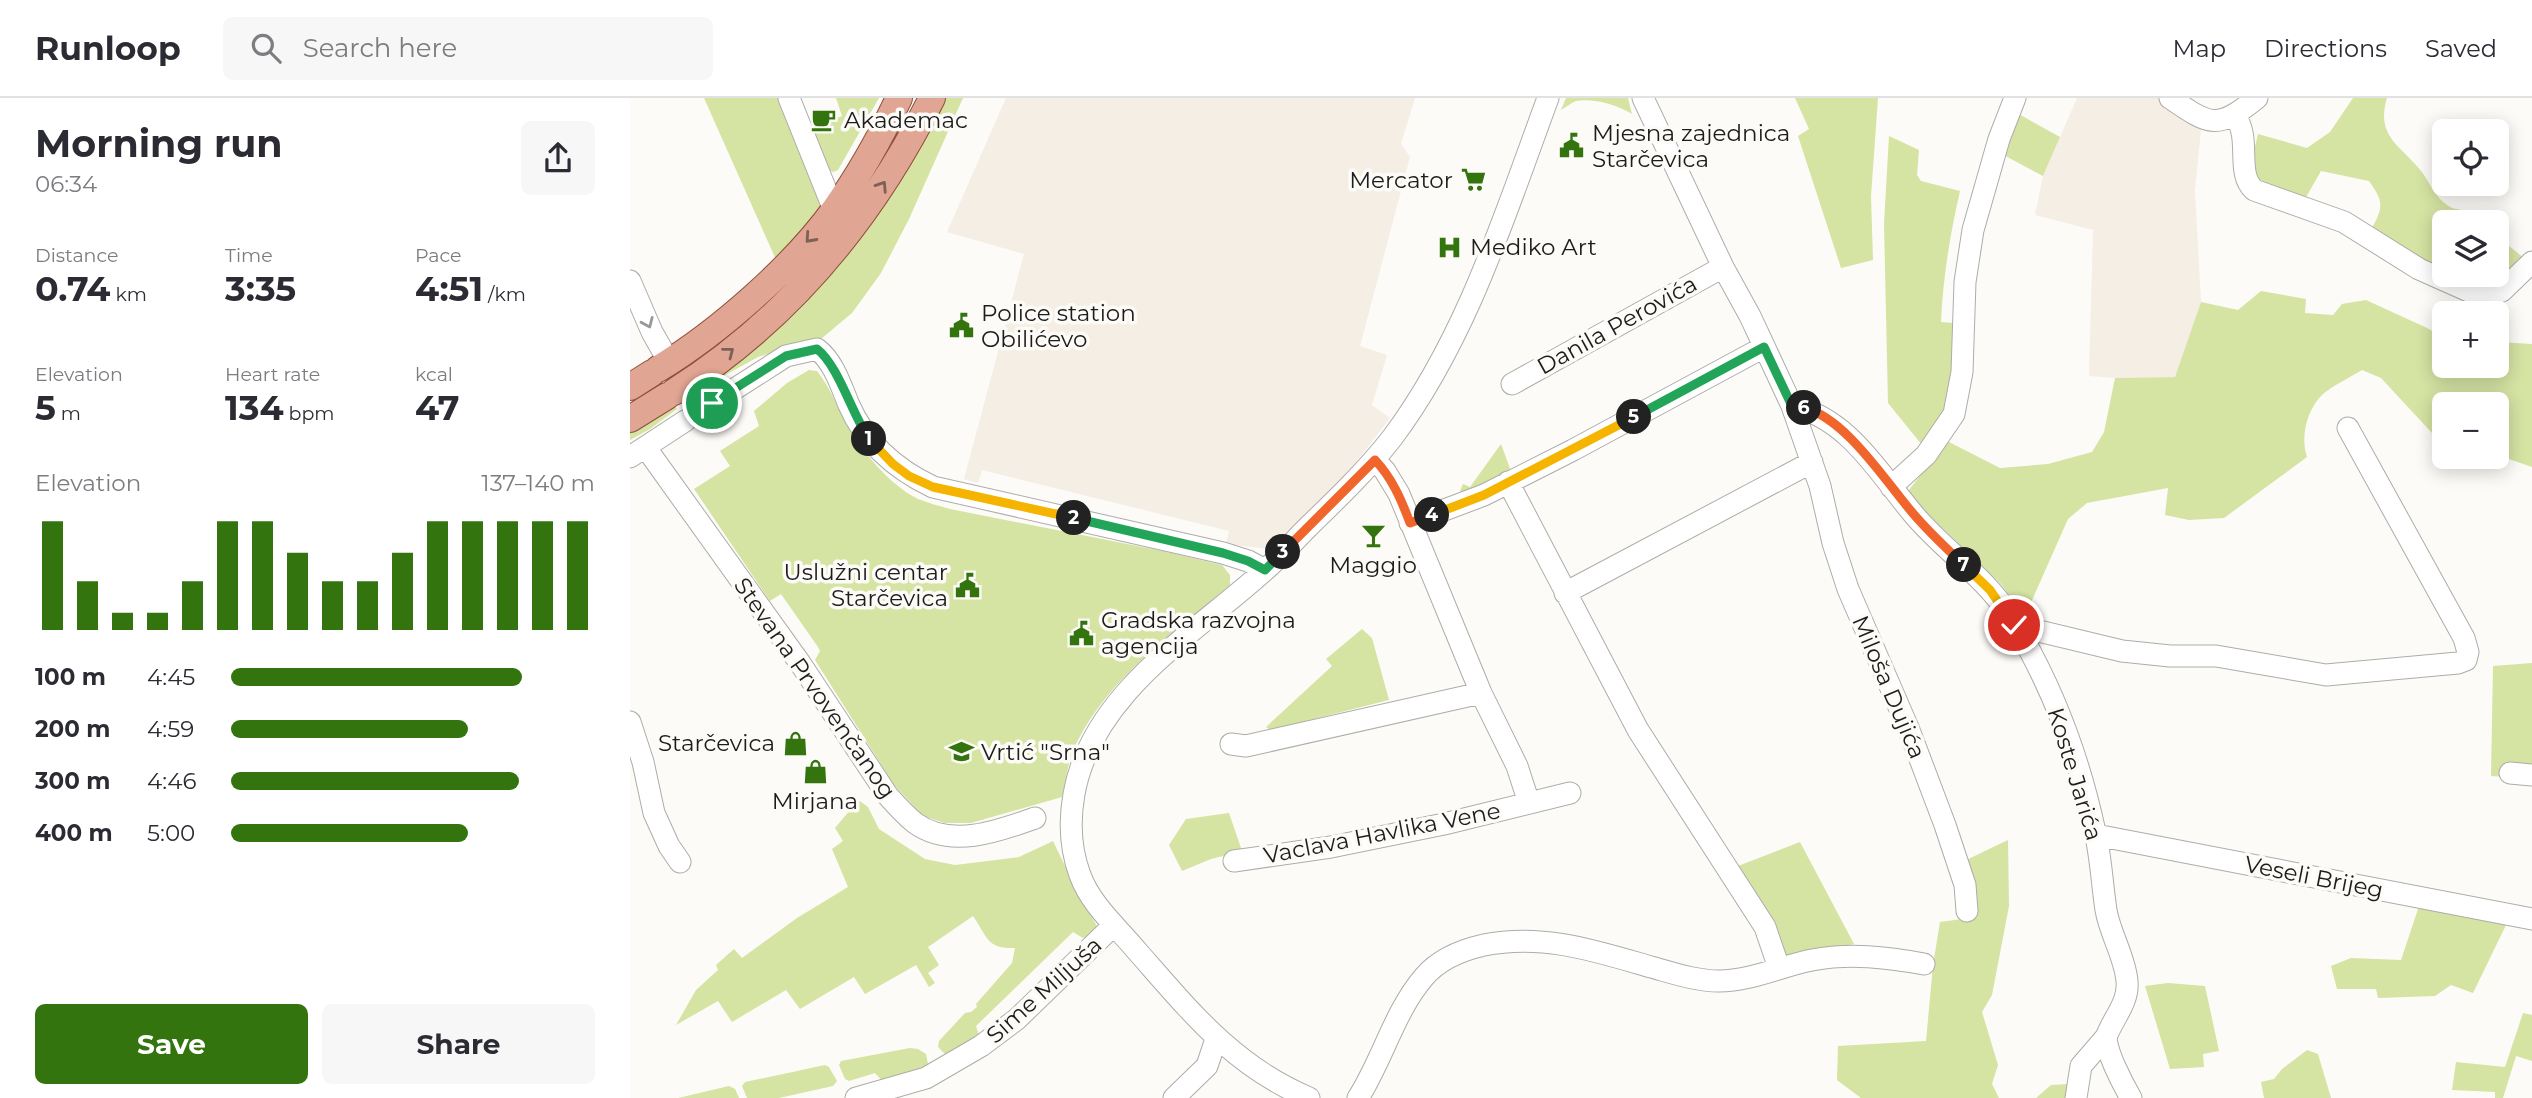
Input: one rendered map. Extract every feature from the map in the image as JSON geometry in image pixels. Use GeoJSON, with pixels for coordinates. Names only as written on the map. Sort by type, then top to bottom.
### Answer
{"type":"FeatureCollection","features":[{"type":"Feature","properties":{"kind":"main road"},"geometry":{"type":"LineString","coordinates":[[652,373],[753,297],[809,241],[859,173],[899,98]]}},
{"type":"Feature","properties":{"kind":"main road"},"geometry":{"type":"LineString","coordinates":[[630,419],[671,394],[758,328],[827,262],[899,160],[932,98]]}},
{"type":"Feature","properties":{"kind":"street"},"geometry":{"type":"LineString","coordinates":[[789,98],[834,210]]}},
{"type":"Feature","properties":{"kind":"street"},"geometry":{"type":"LineString","coordinates":[[1309,1098],[1256,1069],[1216,1038],[1099,908],[1081,879],[1071,838],[1070,822],[1077,778],[1088,748],[1113,707],[1146,672],[1265,570],[1375,460],[1407,417],[1457,330],[1549,98]]}},
{"type":"Feature","properties":{"kind":"street"},"geometry":{"type":"LineString","coordinates":[[1643,98],[1792,406]]}},
{"type":"Feature","properties":{"kind":"street"},"geometry":{"type":"LineString","coordinates":[[1891,487],[1926,455],[1954,415],[1962,372],[1965,282],[1973,230],[1988,175],[2015,98]]}},
{"type":"Feature","properties":{"kind":"street"},"geometry":{"type":"LineString","coordinates":[[2169,98],[2206,120],[2224,121],[2258,98]]}},
{"type":"Feature","properties":{"kind":"street"},"geometry":{"type":"LineString","coordinates":[[2235,116],[2244,134],[2245,180],[2254,190],[2344,222],[2419,269],[2473,293],[2491,294],[2502,291],[2532,262]]}},
{"type":"Feature","properties":{"kind":"street","name":"Danila Perovića"},"geometry":{"type":"LineString","coordinates":[[1512,384],[1723,267]]}},
{"type":"Feature","properties":{"kind":"street"},"geometry":{"type":"LineString","coordinates":[[630,281],[652,332],[652,373]]}},
{"type":"Feature","properties":{"kind":"street"},"geometry":{"type":"LineString","coordinates":[[1410,523],[1484,495],[1764,347]]}},
{"type":"Feature","properties":{"kind":"street"},"geometry":{"type":"LineString","coordinates":[[638,452],[786,356],[817,349],[824,354],[835,373],[852,412],[868,438],[879,452],[909,476],[933,487],[1223,553],[1265,570]]}},
{"type":"Feature","properties":{"kind":"street","name":"Koste Jarića"},"geometry":{"type":"LineString","coordinates":[[1792,406],[1811,410],[1845,433],[1917,518],[1990,590],[2014,625],[2064,723],[2096,835],[2108,920],[2127,981],[2127,996],[2106,1037],[2081,1066],[2076,1098]]}},
{"type":"Feature","properties":{"kind":"street","name":"Miloša Dujića"},"geometry":{"type":"LineString","coordinates":[[1792,406],[1812,462],[1848,589],[1909,730],[1949,835],[1965,885],[1967,911]]}},
{"type":"Feature","properties":{"kind":"street"},"geometry":{"type":"LineString","coordinates":[[2014,625],[2122,651],[2170,656],[2216,656],[2326,675],[2458,663],[2466,660],[2468,652],[2464,638],[2348,428]]}},
{"type":"Feature","properties":{"kind":"street","name":"Stevana Prvovenčanog"},"geometry":{"type":"LineString","coordinates":[[638,452],[800,663],[888,796],[904,813],[926,829],[962,836],[979,835],[1035,818]]}},
{"type":"Feature","properties":{"kind":"street","name":"Vaclava Havlika Vene"},"geometry":{"type":"LineString","coordinates":[[1375,460],[1399,494],[1481,693],[1517,766],[1529,803]]}},
{"type":"Feature","properties":{"kind":"street"},"geometry":{"type":"LineString","coordinates":[[1565,593],[1812,462]]}},
{"type":"Feature","properties":{"kind":"street"},"geometry":{"type":"LineString","coordinates":[[1508,482],[1655,758],[1765,927],[1779,968]]}},
{"type":"Feature","properties":{"kind":"street"},"geometry":{"type":"LineString","coordinates":[[1231,744],[1247,746],[1481,693]]}},
{"type":"Feature","properties":{"kind":"street"},"geometry":{"type":"LineString","coordinates":[[630,722],[643,762],[654,813],[669,846],[680,862]]}},
{"type":"Feature","properties":{"kind":"street"},"geometry":{"type":"LineString","coordinates":[[2510,773],[2532,775]]}},
{"type":"Feature","properties":{"kind":"street","name":"Vaclava Havlika Vene"},"geometry":{"type":"LineString","coordinates":[[1234,861],[1331,847],[1444,824],[1570,793]]}},
{"type":"Feature","properties":{"kind":"street","name":"Veseli Brijeg"},"geometry":{"type":"LineString","coordinates":[[2096,835],[2532,919]]}},
{"type":"Feature","properties":{"kind":"street","name":"Sime Miljuša"},"geometry":{"type":"LineString","coordinates":[[856,1098],[926,1078],[981,1046],[1017,1020],[1114,925]]}},
{"type":"Feature","properties":{"kind":"street"},"geometry":{"type":"LineString","coordinates":[[1358,1098],[1379,1063],[1410,995],[1425,975],[1444,960],[1472,948],[1505,941],[1542,941],[1579,947],[1676,974],[1718,981],[1759,975],[1779,968],[1842,956],[1874,957],[1924,964]]}},
{"type":"Feature","properties":{"kind":"street"},"geometry":{"type":"LineString","coordinates":[[2106,1037],[2131,1098]]}},
{"type":"Feature","properties":{"kind":"street"},"geometry":{"type":"LineString","coordinates":[[1174,1098],[1207,1066],[1216,1038]]}},
{"type":"Feature","properties":{"kind":"shaded area"},"geometry":{"type":"Polygon","coordinates":[[[1006,98],[1415,98],[1401,144],[1410,157],[1360,346],[1387,355],[1372,405],[1390,418],[1339,485],[1271,549],[1226,544],[1229,531],[982,470],[978,483],[964,479],[1024,254],[947,232],[1006,98]]]}},
{"type":"Feature","properties":{"kind":"shaded area"},"geometry":{"type":"Polygon","coordinates":[[[2077,98],[2158,98],[2201,129],[2195,191],[2201,302],[2175,377],[2089,376],[2093,230],[2035,215],[2043,176],[2077,98]]]}},
{"type":"Feature","properties":{"kind":"green space"},"geometry":{"type":"Polygon","coordinates":[[[704,98],[782,98],[822,210],[777,262],[704,98]]]}},
{"type":"Feature","properties":{"kind":"green space"},"geometry":{"type":"Polygon","coordinates":[[[836,98],[879,98],[838,170],[833,172],[825,169],[810,128],[842,116],[836,98]]]}},
{"type":"Feature","properties":{"kind":"green space"},"geometry":{"type":"Polygon","coordinates":[[[939,98],[963,98],[909,219],[881,273],[852,313],[821,339],[758,357],[700,389],[683,405],[679,399],[758,340],[939,98]]]}},
{"type":"Feature","properties":{"kind":"green space"},"geometry":{"type":"Polygon","coordinates":[[[1566,98],[1628,98],[1632,114],[1613,105],[1590,100],[1576,101],[1561,110],[1566,98]]]}},
{"type":"Feature","properties":{"kind":"green space"},"geometry":{"type":"Polygon","coordinates":[[[1795,98],[1878,98],[1871,196],[1873,260],[1841,268],[1798,136],[1809,129],[1795,98]]]}},
{"type":"Feature","properties":{"kind":"green space"},"geometry":{"type":"Polygon","coordinates":[[[2353,98],[2387,98],[2385,122],[2392,140],[2421,171],[2432,188],[2432,196],[2438,196],[2452,208],[2461,210],[2432,210],[2432,267],[2372,228],[2379,214],[2380,204],[2369,181],[2321,171],[2305,199],[2260,183],[2251,163],[2258,134],[2307,148],[2330,132],[2353,98]]]}},
{"type":"Feature","properties":{"kind":"green space"},"geometry":{"type":"Polygon","coordinates":[[[2015,112],[2060,137],[2043,176],[1998,152],[2015,112]]]}},
{"type":"Feature","properties":{"kind":"green space"},"geometry":{"type":"Polygon","coordinates":[[[1889,136],[1919,150],[1917,175],[1921,181],[1960,191],[1943,289],[1941,322],[1953,323],[1950,394],[1942,418],[1922,445],[1888,403],[1884,224],[1889,136]]]}},
{"type":"Feature","properties":{"kind":"green space"},"geometry":{"type":"Polygon","coordinates":[[[2509,246],[2525,259],[2509,273],[2509,246]]]}},
{"type":"Feature","properties":{"kind":"green space"},"geometry":{"type":"Polygon","coordinates":[[[2261,291],[2306,299],[2305,313],[2333,315],[2342,304],[2366,300],[2432,331],[2432,378],[2509,378],[2509,343],[2532,344],[2532,467],[2509,459],[2509,392],[2432,392],[2432,433],[2381,378],[2362,370],[2317,400],[2306,424],[2304,441],[2307,457],[2224,518],[2189,520],[2165,515],[2168,488],[2087,503],[2068,519],[2025,616],[2001,584],[1909,496],[1909,490],[1947,441],[2000,468],[2048,464],[2092,452],[2104,432],[2115,378],[2175,377],[2201,302],[2238,310],[2261,291]]]}},
{"type":"Feature","properties":{"kind":"green space"},"geometry":{"type":"Polygon","coordinates":[[[809,370],[817,371],[850,430],[875,464],[896,484],[918,499],[950,509],[1222,565],[1230,575],[1230,585],[1144,657],[1106,698],[1073,750],[1062,797],[971,823],[945,823],[923,816],[894,785],[815,660],[820,651],[818,647],[781,594],[770,601],[694,489],[730,466],[720,451],[759,426],[754,411],[787,383],[809,370]]]}},
{"type":"Feature","properties":{"kind":"green space"},"geometry":{"type":"Polygon","coordinates":[[[672,403],[677,409],[630,440],[630,429],[672,403]]]}},
{"type":"Feature","properties":{"kind":"green space"},"geometry":{"type":"Polygon","coordinates":[[[1501,444],[1512,474],[1463,493],[1460,491],[1463,484],[1470,487],[1501,444]]]}},
{"type":"Feature","properties":{"kind":"green space"},"geometry":{"type":"Polygon","coordinates":[[[1362,629],[1372,638],[1389,700],[1270,730],[1266,727],[1332,666],[1326,659],[1362,629]]]}},
{"type":"Feature","properties":{"kind":"green space"},"geometry":{"type":"Polygon","coordinates":[[[2532,663],[2532,769],[2505,777],[2491,776],[2493,666],[2532,663]]]}},
{"type":"Feature","properties":{"kind":"green space"},"geometry":{"type":"Polygon","coordinates":[[[860,801],[868,807],[879,829],[925,859],[955,865],[1019,857],[1053,841],[1098,928],[1093,934],[1083,938],[1073,932],[976,1026],[979,1035],[947,1056],[938,1047],[939,1041],[965,1013],[977,1007],[976,1004],[1012,963],[1015,948],[999,947],[989,941],[973,916],[928,947],[939,965],[928,973],[935,983],[929,987],[916,965],[865,994],[854,977],[800,1009],[786,990],[732,1022],[718,1001],[676,1025],[696,990],[718,970],[716,965],[734,949],[742,958],[797,918],[848,887],[832,849],[843,841],[835,828],[860,801]]]}},
{"type":"Feature","properties":{"kind":"green space"},"geometry":{"type":"Polygon","coordinates":[[[1229,813],[1242,851],[1211,859],[1182,871],[1169,845],[1186,819],[1229,813]]]}},
{"type":"Feature","properties":{"kind":"green space"},"geometry":{"type":"Polygon","coordinates":[[[2008,840],[2009,906],[1992,995],[1982,1012],[1998,1065],[1992,1084],[1999,1098],[1861,1098],[1837,1080],[1838,1046],[1926,1041],[1940,922],[1962,919],[1962,862],[2008,840]]]}},
{"type":"Feature","properties":{"kind":"green space"},"geometry":{"type":"Polygon","coordinates":[[[1800,842],[1854,944],[1787,957],[1738,866],[1800,842]]]}},
{"type":"Feature","properties":{"kind":"green space"},"geometry":{"type":"Polygon","coordinates":[[[2420,903],[2508,921],[2473,993],[2451,985],[2435,996],[2378,998],[2376,989],[2337,989],[2331,966],[2351,958],[2401,960],[2420,903]]]}},
{"type":"Feature","properties":{"kind":"green space"},"geometry":{"type":"Polygon","coordinates":[[[2168,983],[2205,986],[2219,1051],[2203,1054],[2204,1067],[2170,1069],[2145,986],[2168,983]]]}},
{"type":"Feature","properties":{"kind":"green space"},"geometry":{"type":"Polygon","coordinates":[[[2523,1013],[2532,1015],[2532,1061],[2516,1056],[2503,1098],[2495,1098],[2495,1092],[2452,1090],[2456,1062],[2505,1067],[2523,1013]]]}},
{"type":"Feature","properties":{"kind":"green space"},"geometry":{"type":"Polygon","coordinates":[[[910,1048],[926,1054],[927,1069],[883,1082],[875,1073],[849,1081],[845,1079],[839,1065],[841,1061],[910,1048]]]}},
{"type":"Feature","properties":{"kind":"green space"},"geometry":{"type":"Polygon","coordinates":[[[2307,1050],[2318,1054],[2331,1098],[2264,1098],[2261,1082],[2274,1079],[2282,1069],[2307,1050]]]}},
{"type":"Feature","properties":{"kind":"green space"},"geometry":{"type":"Polygon","coordinates":[[[825,1065],[837,1081],[833,1086],[779,1098],[747,1098],[742,1086],[745,1082],[825,1065]]]}},
{"type":"Feature","properties":{"kind":"green space"},"geometry":{"type":"Polygon","coordinates":[[[2069,1084],[2068,1098],[2036,1098],[2051,1085],[2069,1084]]]}},
{"type":"Feature","properties":{"kind":"green space"},"geometry":{"type":"Polygon","coordinates":[[[729,1086],[735,1089],[739,1098],[678,1098],[729,1086]]]}},
{"type":"Feature","properties":{"kind":"place","name":"Akademac"},"geometry":{"type":"Point","coordinates":[824,120]}},
{"type":"Feature","properties":{"kind":"place","name":"Mjesna zajednica Starčevica"},"geometry":{"type":"Point","coordinates":[1572,146]}},
{"type":"Feature","properties":{"kind":"place","name":"Mercator"},"geometry":{"type":"Point","coordinates":[1473,180]}},
{"type":"Feature","properties":{"kind":"place","name":"Mediko Art"},"geometry":{"type":"Point","coordinates":[1450,247]}},
{"type":"Feature","properties":{"kind":"place","name":"Police station Obilićevo"},"geometry":{"type":"Point","coordinates":[961,326]}},
{"type":"Feature","properties":{"kind":"place","name":"Maggio"},"geometry":{"type":"Point","coordinates":[1373,535]}},
{"type":"Feature","properties":{"kind":"place","name":"Uslužni centar Starčevica"},"geometry":{"type":"Point","coordinates":[968,585]}},
{"type":"Feature","properties":{"kind":"place","name":"Gradska razvojna agencija"},"geometry":{"type":"Point","coordinates":[1081,633]}},
{"type":"Feature","properties":{"kind":"place","name":"Starčevica"},"geometry":{"type":"Point","coordinates":[795,743]}},
{"type":"Feature","properties":{"kind":"place","name":"Vrtić \"Srna\""},"geometry":{"type":"Point","coordinates":[961,752]}},
{"type":"Feature","properties":{"kind":"place","name":"Mirjana"},"geometry":{"type":"Point","coordinates":[815,771]}},
{"type":"Feature","properties":{"kind":"route"},"geometry":{"type":"LineString","coordinates":[[712,403],[786,356],[817,349],[824,354],[839,380],[852,412],[868,438],[879,452],[909,476],[933,487],[1223,553],[1265,570],[1375,460],[1399,494],[1410,523],[1484,495],[1764,347],[1792,406],[1811,410],[1845,433],[1917,518],[1990,590],[2014,625]]}}]}
